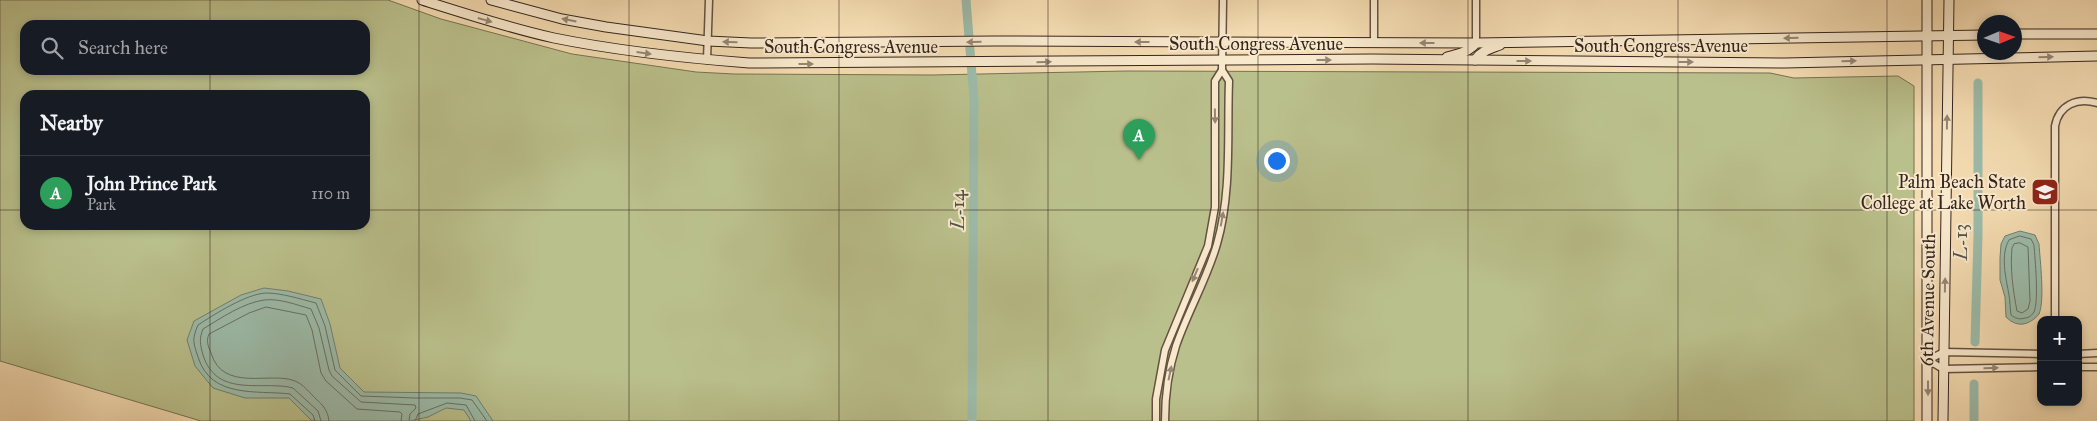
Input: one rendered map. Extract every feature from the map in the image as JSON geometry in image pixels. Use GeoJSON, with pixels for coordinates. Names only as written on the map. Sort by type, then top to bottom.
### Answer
{"type":"FeatureCollection","features":[{"type":"Feature","properties":{"kind":"main road","name":"South Congress Avenue"},"geometry":{"type":"LineString","coordinates":[[422,0],[554,38],[706,60],[789,64],[1222,60],[1785,63],[2097,56]]}},
{"type":"Feature","properties":{"kind":"main road","name":"South Congress Avenue"},"geometry":{"type":"LineString","coordinates":[[491,0],[562,19],[655,35],[708,41],[825,44],[995,41],[1476,43],[1977,35]]}},
{"type":"Feature","properties":{"kind":"main road","name":"6th Avenue South"},"geometry":{"type":"LineString","coordinates":[[1927,0],[1927,421]]}},
{"type":"Feature","properties":{"kind":"main road","name":"6th Avenue South"},"geometry":{"type":"LineString","coordinates":[[1943,421],[1949,0]]}},
{"type":"Feature","properties":{"kind":"main road"},"geometry":{"type":"LineString","coordinates":[[2022,34],[2097,34]]}},
{"type":"Feature","properties":{"kind":"main road"},"geometry":{"type":"LineString","coordinates":[[1475,60],[1478,54],[1485,50],[1508,42]]}},
{"type":"Feature","properties":{"kind":"main road"},"geometry":{"type":"LineString","coordinates":[[1438,60],[1465,52],[1476,43]]}},
{"type":"Feature","properties":{"kind":"street"},"geometry":{"type":"LineString","coordinates":[[706,60],[710,0]]}},
{"type":"Feature","properties":{"kind":"street"},"geometry":{"type":"LineString","coordinates":[[1165,421],[1166,388],[1176,345],[1217,244],[1226,190],[1229,81],[1222,70],[1223,0]]}},
{"type":"Feature","properties":{"kind":"street"},"geometry":{"type":"LineString","coordinates":[[1374,0],[1374,43]]}},
{"type":"Feature","properties":{"kind":"street"},"geometry":{"type":"LineString","coordinates":[[1476,0],[1476,43]]}},
{"type":"Feature","properties":{"kind":"street"},"geometry":{"type":"LineString","coordinates":[[1156,421],[1156,399],[1165,350],[1208,246],[1215,207],[1214,81],[1222,70]]}},
{"type":"Feature","properties":{"kind":"street"},"geometry":{"type":"LineString","coordinates":[[2055,316],[2055,126],[2057,118],[2070,103],[2088,100],[2097,103]]}},
{"type":"Feature","properties":{"kind":"street"},"geometry":{"type":"LineString","coordinates":[[1186,296],[1195,299]]}},
{"type":"Feature","properties":{"kind":"street"},"geometry":{"type":"LineString","coordinates":[[1928,360],[1944,352],[2037,354]]}},
{"type":"Feature","properties":{"kind":"street"},"geometry":{"type":"LineString","coordinates":[[2082,354],[2097,354]]}},
{"type":"Feature","properties":{"kind":"street"},"geometry":{"type":"LineString","coordinates":[[1928,360],[1944,369],[2037,367]]}},
{"type":"Feature","properties":{"kind":"street"},"geometry":{"type":"LineString","coordinates":[[2082,367],[2097,367]]}},
{"type":"Feature","properties":{"kind":"green space"},"geometry":{"type":"Polygon","coordinates":[[[0,0],[388,0],[441,19],[572,54],[696,72],[734,74],[932,75],[1126,71],[1770,73],[1794,78],[1898,76],[1914,86],[1914,421],[201,421],[0,361],[0,0]]]}},
{"type":"Feature","properties":{"kind":"water"},"geometry":{"type":"Polygon","coordinates":[[[2020,231],[2035,235],[2039,244],[2042,290],[2041,308],[2039,314],[2027,323],[2018,324],[2006,317],[2005,297],[2000,280],[2001,244],[2005,236],[2020,231]]]}},
{"type":"Feature","properties":{"kind":"water"},"geometry":{"type":"Polygon","coordinates":[[[264,288],[288,291],[321,299],[330,324],[340,368],[364,392],[461,393],[476,396],[493,421],[471,421],[464,410],[446,408],[428,417],[410,421],[318,421],[311,420],[289,398],[245,398],[213,388],[195,366],[187,340],[194,321],[241,295],[264,288]]]}},
{"type":"Feature","properties":{"kind":"waterway","name":"L-14"},"geometry":{"type":"LineString","coordinates":[[966,0],[974,100],[972,421]]}},
{"type":"Feature","properties":{"kind":"waterway","name":"L-13"},"geometry":{"type":"LineString","coordinates":[[1975,342],[1978,236],[1978,83]]}},
{"type":"Feature","properties":{"kind":"waterway","name":"L-13"},"geometry":{"type":"LineString","coordinates":[[1974,384],[1974,421]]}},
{"type":"Feature","properties":{"kind":"place","name":"John Prince Park"},"geometry":{"type":"Point","coordinates":[1139,160]}},
{"type":"Feature","properties":{"kind":"place","name":"Palm Beach State College at Lake Worth"},"geometry":{"type":"Point","coordinates":[2045,192]}}]}
